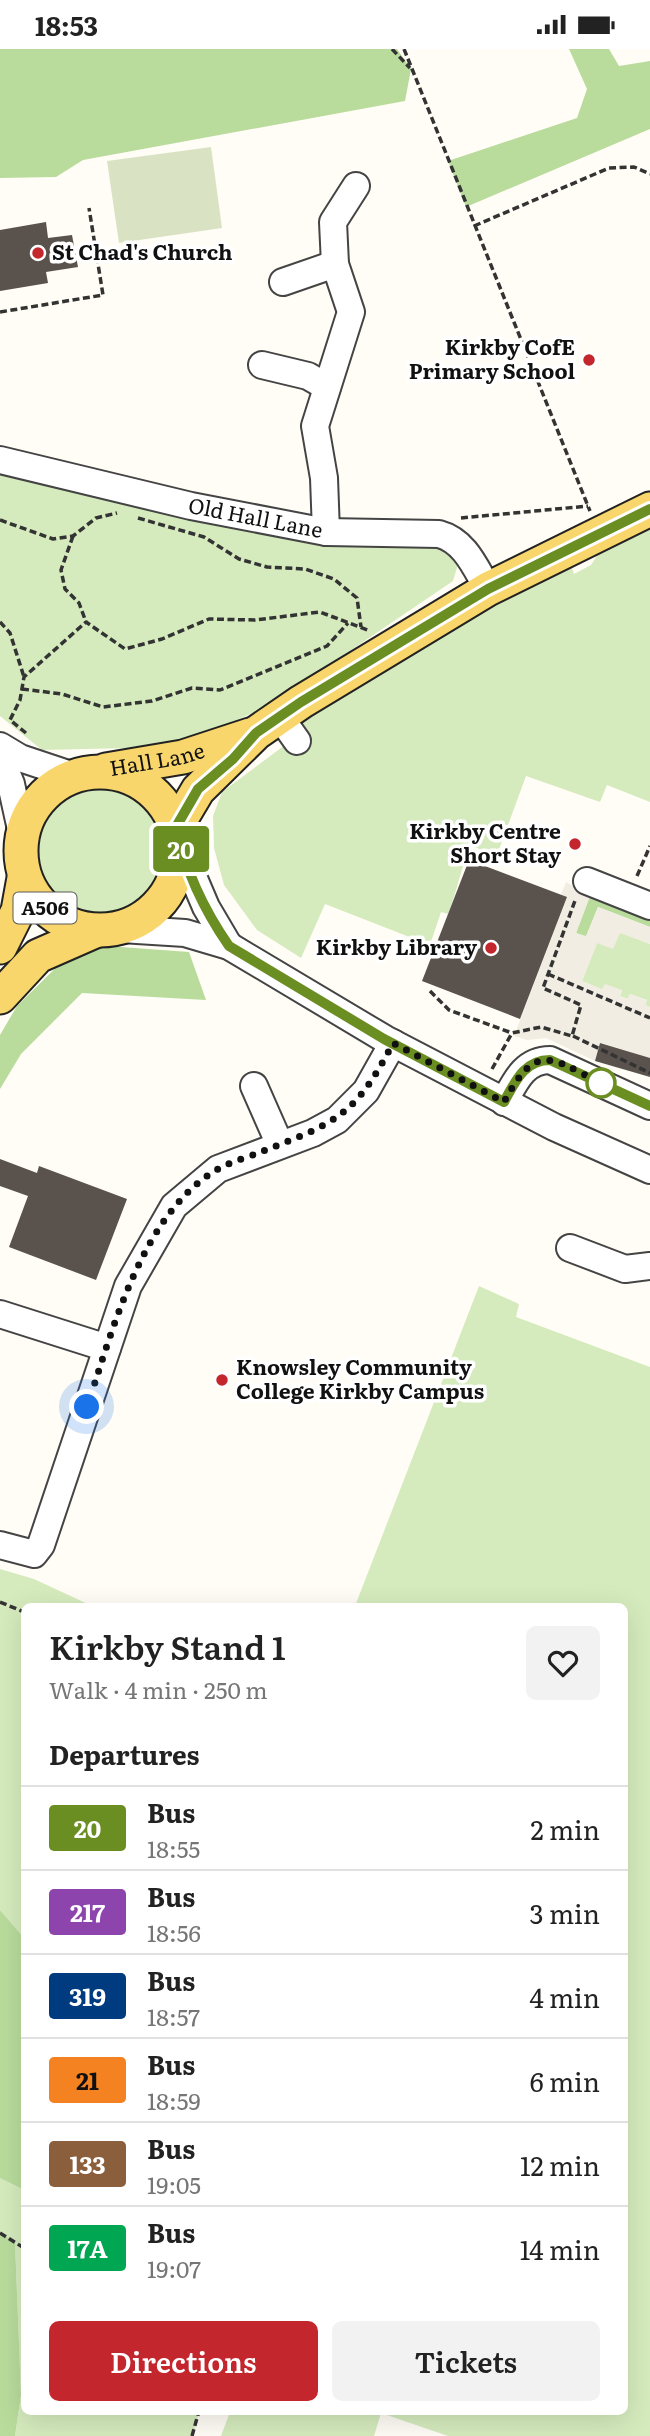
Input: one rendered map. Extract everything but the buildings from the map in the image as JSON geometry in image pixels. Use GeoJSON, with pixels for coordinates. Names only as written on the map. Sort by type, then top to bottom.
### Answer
{"type":"FeatureCollection","features":[{"type":"Feature","properties":{"kind":"main road","name":"Hall Lane"},"geometry":{"type":"LineString","coordinates":[[178,836],[198,789],[233,759],[278,730],[398,642],[488,589],[594,519],[650,509]]}},
{"type":"Feature","properties":{"kind":"main road","name":"Hall Lane"},"geometry":{"type":"LineString","coordinates":[[85,774],[183,757],[278,730]]}},
{"type":"Feature","properties":{"kind":"main road","name":"A506"},"geometry":{"type":"LineString","coordinates":[[85,774],[50,789],[32,809],[22,834],[20,856],[24,878],[35,898],[51,915],[72,926],[108,930]]}},
{"type":"Feature","properties":{"kind":"main road"},"geometry":{"type":"LineString","coordinates":[[85,774],[127,777],[154,792],[167,808],[178,836]]}},
{"type":"Feature","properties":{"kind":"main road","name":"A506"},"geometry":{"type":"LineString","coordinates":[[0,997],[38,956],[146,917],[165,898],[177,873],[178,836]]}},
{"type":"Feature","properties":{"kind":"main road","name":"A506"},"geometry":{"type":"LineString","coordinates":[[0,947],[18,911],[24,878]]}},
{"type":"Feature","properties":{"kind":"street"},"geometry":{"type":"LineString","coordinates":[[326,531],[324,478],[315,426],[351,312],[323,216],[355,187]]}},
{"type":"Feature","properties":{"kind":"street"},"geometry":{"type":"LineString","coordinates":[[283,282],[335,264]]}},
{"type":"Feature","properties":{"kind":"street"},"geometry":{"type":"LineString","coordinates":[[262,365],[308,376],[327,387]]}},
{"type":"Feature","properties":{"kind":"street","name":"Old Hall Lane"},"geometry":{"type":"LineString","coordinates":[[0,460],[191,506],[326,531],[426,532],[452,537],[462,546],[488,589]]}},
{"type":"Feature","properties":{"kind":"street"},"geometry":{"type":"LineString","coordinates":[[0,746],[20,758],[85,774]]}},
{"type":"Feature","properties":{"kind":"street"},"geometry":{"type":"LineString","coordinates":[[0,757],[11,784],[22,834]]}},
{"type":"Feature","properties":{"kind":"street"},"geometry":{"type":"LineString","coordinates":[[178,836],[211,917],[229,946]]}},
{"type":"Feature","properties":{"kind":"street"},"geometry":{"type":"LineString","coordinates":[[583,885],[639,902]]}},
{"type":"Feature","properties":{"kind":"street"},"geometry":{"type":"LineString","coordinates":[[108,930],[185,933],[229,946],[393,1043],[504,1102],[650,1170]]}},
{"type":"Feature","properties":{"kind":"street"},"geometry":{"type":"LineString","coordinates":[[0,1545],[34,1554],[41,1545],[128,1286],[174,1206],[218,1169],[313,1133],[355,1105],[393,1043]]}},
{"type":"Feature","properties":{"kind":"street"},"geometry":{"type":"LineString","coordinates":[[504,1102],[526,1067],[535,1062],[550,1060],[650,1106]]}},
{"type":"Feature","properties":{"kind":"street"},"geometry":{"type":"LineString","coordinates":[[254,1086],[280,1145]]}},
{"type":"Feature","properties":{"kind":"street"},"geometry":{"type":"LineString","coordinates":[[570,1248],[625,1269],[650,1266]]}},
{"type":"Feature","properties":{"kind":"street"},"geometry":{"type":"LineString","coordinates":[[0,1314],[107,1347]]}},
{"type":"Feature","properties":{"kind":"path"},"geometry":{"type":"LineString","coordinates":[[392,49],[411,69]]}},
{"type":"Feature","properties":{"kind":"path"},"geometry":{"type":"LineString","coordinates":[[404,49],[594,519],[451,519]]}},
{"type":"Feature","properties":{"kind":"path"},"geometry":{"type":"LineString","coordinates":[[474,226],[609,168],[634,167],[650,174]]}},
{"type":"Feature","properties":{"kind":"path"},"geometry":{"type":"LineString","coordinates":[[0,312],[103,295],[89,208]]}},
{"type":"Feature","properties":{"kind":"path"},"geometry":{"type":"LineString","coordinates":[[0,520],[53,539],[73,536],[96,518],[120,512]]}},
{"type":"Feature","properties":{"kind":"path"},"geometry":{"type":"LineString","coordinates":[[133,517],[204,537],[239,559],[267,567],[305,569],[334,579],[357,598],[361,628]]}},
{"type":"Feature","properties":{"kind":"path"},"geometry":{"type":"LineString","coordinates":[[73,536],[61,570],[65,589],[79,603],[86,622],[125,649],[162,639],[209,619],[255,620],[320,612],[398,642]]}},
{"type":"Feature","properties":{"kind":"path"},"geometry":{"type":"LineString","coordinates":[[0,622],[10,633],[24,677],[10,720],[35,741]]}},
{"type":"Feature","properties":{"kind":"path"},"geometry":{"type":"LineString","coordinates":[[24,677],[86,622]]}},
{"type":"Feature","properties":{"kind":"path"},"geometry":{"type":"LineString","coordinates":[[22,689],[62,694],[103,707],[152,701],[192,688],[220,690],[327,646],[348,623]]}},
{"type":"Feature","properties":{"kind":"path"},"geometry":{"type":"LineString","coordinates":[[639,902],[650,846]]}},
{"type":"Feature","properties":{"kind":"path"},"geometry":{"type":"LineString","coordinates":[[572,1036],[581,1005],[543,988],[583,885]]}},
{"type":"Feature","properties":{"kind":"path"},"geometry":{"type":"LineString","coordinates":[[548,974],[650,1018]]}},
{"type":"Feature","properties":{"kind":"path"},"geometry":{"type":"LineString","coordinates":[[430,991],[449,1010],[512,1033],[541,1027],[572,1036],[650,1073]]}},
{"type":"Feature","properties":{"kind":"path"},"geometry":{"type":"LineString","coordinates":[[489,1074],[512,1033]]}},
{"type":"Feature","properties":{"kind":"path"},"geometry":{"type":"LineString","coordinates":[[0,1602],[21,1611]]}},
{"type":"Feature","properties":{"kind":"path"},"geometry":{"type":"LineString","coordinates":[[0,2233],[21,2246]]}},
{"type":"Feature","properties":{"kind":"path"},"geometry":{"type":"LineString","coordinates":[[192,2436],[197,2415]]}},
{"type":"Feature","properties":{"kind":"green space"},"geometry":{"type":"Polygon","coordinates":[[[0,49],[397,49],[411,69],[405,101],[83,160],[56,177],[0,178],[0,49]]]}},
{"type":"Feature","properties":{"kind":"green space"},"geometry":{"type":"Polygon","coordinates":[[[569,49],[609,49],[619,66],[650,61],[650,129],[466,207],[448,161],[577,118],[587,89],[569,49]]]}},
{"type":"Feature","properties":{"kind":"green space"},"geometry":{"type":"Polygon","coordinates":[[[211,147],[222,228],[119,243],[107,161],[211,147]]]}},
{"type":"Feature","properties":{"kind":"green space"},"geometry":{"type":"Polygon","coordinates":[[[0,464],[444,540],[460,557],[453,581],[270,705],[186,743],[130,748],[42,750],[0,716],[0,464]]]}},
{"type":"Feature","properties":{"kind":"green space"},"geometry":{"type":"Polygon","coordinates":[[[650,524],[650,802],[607,785],[600,802],[526,776],[497,855],[471,846],[448,914],[441,912],[430,945],[325,904],[301,958],[257,930],[224,885],[214,848],[213,816],[222,792],[289,742],[299,721],[405,652],[570,562],[574,574],[591,565],[604,545],[650,524]]]}},
{"type":"Feature","properties":{"kind":"green space"},"geometry":{"type":"Polygon","coordinates":[[[102,786],[126,791],[147,805],[161,826],[166,850],[161,874],[147,895],[126,909],[102,914],[78,909],[57,895],[43,874],[38,850],[43,826],[57,805],[78,791],[102,786]]]}},
{"type":"Feature","properties":{"kind":"green space"},"geometry":{"type":"Polygon","coordinates":[[[590,896],[650,920],[650,927],[598,907],[586,937],[576,933],[590,896]]]}},
{"type":"Feature","properties":{"kind":"green space"},"geometry":{"type":"Polygon","coordinates":[[[620,932],[650,944],[650,1007],[645,1005],[647,1000],[630,994],[628,999],[620,996],[622,991],[603,990],[582,981],[597,943],[620,932]]]}},
{"type":"Feature","properties":{"kind":"green space"},"geometry":{"type":"Polygon","coordinates":[[[80,944],[189,952],[206,1000],[82,993],[21,1054],[0,1089],[0,1035],[17,1006],[80,944]]]}},
{"type":"Feature","properties":{"kind":"green space"},"geometry":{"type":"Polygon","coordinates":[[[479,1286],[519,1304],[516,1317],[650,1367],[650,2436],[448,2436],[387,2415],[628,2415],[628,1603],[356,1603],[479,1286]]]}},
{"type":"Feature","properties":{"kind":"green space"},"geometry":{"type":"Polygon","coordinates":[[[0,1569],[34,1579],[86,1603],[21,1603],[21,1934],[0,1910],[0,1569]]]}},
{"type":"Feature","properties":{"kind":"green space"},"geometry":{"type":"Polygon","coordinates":[[[0,1910],[21,1934],[21,2188],[0,2178],[0,1910]]]}},
{"type":"Feature","properties":{"kind":"green space"},"geometry":{"type":"Polygon","coordinates":[[[0,2178],[21,2188],[21,2395],[15,2242],[0,2233],[0,2178]]]}},
{"type":"Feature","properties":{"kind":"green space"},"geometry":{"type":"Polygon","coordinates":[[[0,2233],[15,2242],[21,2395],[15,2436],[0,2436],[0,2233]]]}},
{"type":"Feature","properties":{"kind":"green space"},"geometry":{"type":"Polygon","coordinates":[[[21,2395],[21,2415],[198,2415],[193,2436],[15,2436],[21,2395]]]}},
{"type":"Feature","properties":{"kind":"green space"},"geometry":{"type":"Polygon","coordinates":[[[229,2415],[380,2415],[374,2436],[221,2436],[229,2415]]]}},
{"type":"Feature","properties":{"kind":"shaded area"},"geometry":{"type":"Polygon","coordinates":[[[566,882],[590,896],[576,933],[586,936],[598,907],[650,927],[650,944],[620,933],[613,949],[597,943],[582,981],[602,989],[605,984],[622,990],[620,996],[627,999],[630,994],[647,1000],[645,1005],[650,1007],[650,1067],[631,1052],[601,1043],[595,1061],[546,1038],[527,1040],[514,1036],[567,898],[561,895],[566,882]]]}},
{"type":"Feature","properties":{"kind":"bus line","name":"20"},"geometry":{"type":"LineString","coordinates":[[650,509],[600,531],[488,589],[301,702],[256,733],[233,759],[198,789],[176,827],[190,874],[216,927],[229,946],[384,1039],[504,1102],[526,1067],[535,1062],[550,1060],[650,1106]]}},
{"type":"Feature","properties":{"kind":"place","name":"St Chad's Church"},"geometry":{"type":"Point","coordinates":[38,253]}},
{"type":"Feature","properties":{"kind":"place","name":"Kirkby CofE Primary School"},"geometry":{"type":"Point","coordinates":[589,360]}},
{"type":"Feature","properties":{"kind":"place","name":"Kirkby Centre Short Stay"},"geometry":{"type":"Point","coordinates":[575,844]}},
{"type":"Feature","properties":{"kind":"place","name":"Kirkby Library"},"geometry":{"type":"Point","coordinates":[491,948]}},
{"type":"Feature","properties":{"kind":"place","name":"Knowsley Community College Kirkby Campus"},"geometry":{"type":"Point","coordinates":[222,1380]}},
{"type":"Feature","properties":{"kind":"route"},"geometry":{"type":"LineString","coordinates":[[87,1407],[128,1286],[174,1206],[218,1169],[313,1133],[337,1120],[355,1105],[366,1091],[393,1043],[504,1102],[520,1073],[526,1067],[542,1060],[557,1062],[601,1083]]}}]}
